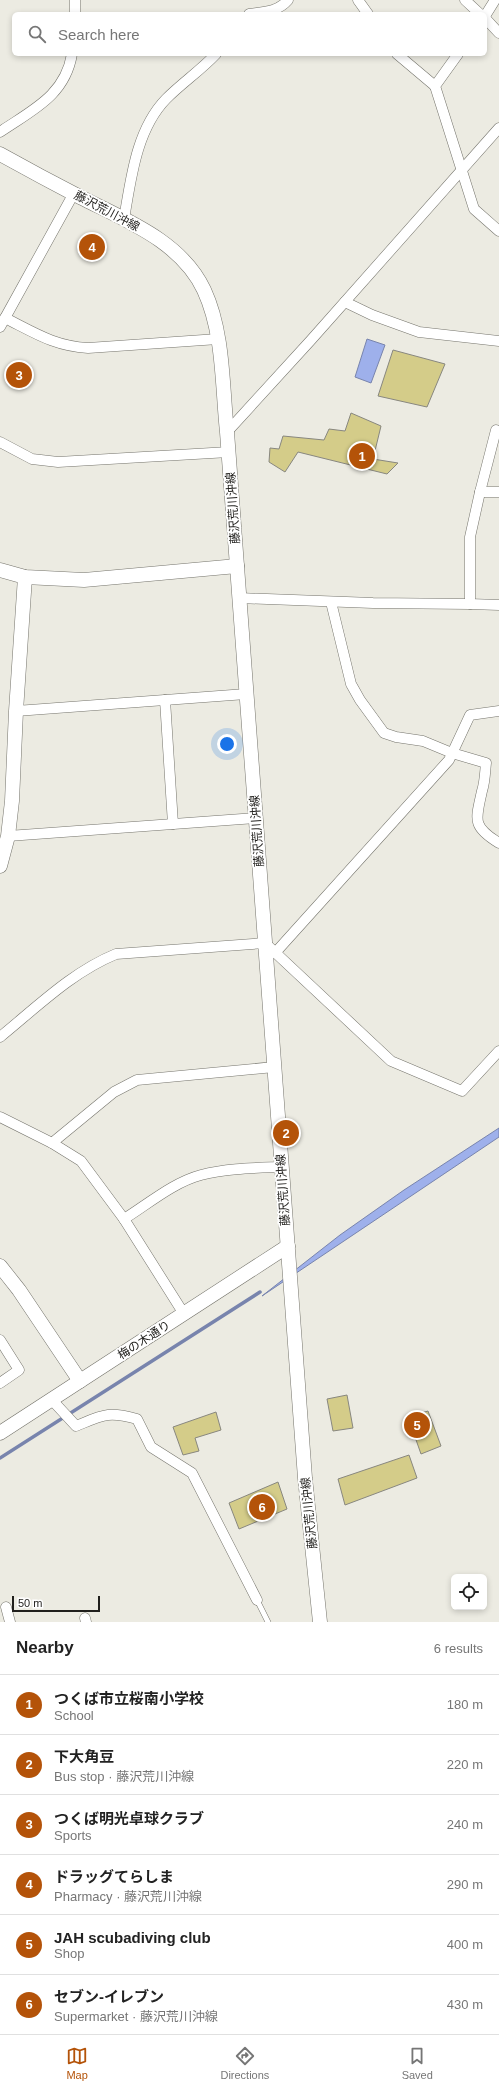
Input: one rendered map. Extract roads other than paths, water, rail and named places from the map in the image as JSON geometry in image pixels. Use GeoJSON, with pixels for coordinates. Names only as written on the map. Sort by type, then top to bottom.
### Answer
{"type":"FeatureCollection","features":[{"type":"Feature","properties":{"kind":"main road","name":"藤沢荒川沖線"},"geometry":{"type":"LineString","coordinates":[[0,154],[124,219],[152,235],[172,249],[188,266],[203,289],[218,339],[229,452],[256,818],[270,948],[274,1067],[305,1478],[320,1622]]}},
{"type":"Feature","properties":{"kind":"main road"},"geometry":{"type":"LineString","coordinates":[[0,570],[25,577],[84,580],[237,566]]}},
{"type":"Feature","properties":{"kind":"main road"},"geometry":{"type":"LineString","coordinates":[[0,866],[2,853],[8,836],[12,801],[25,577]]}},
{"type":"Feature","properties":{"kind":"main road","name":"梅の木通り"},"geometry":{"type":"LineString","coordinates":[[0,1433],[288,1246]]}},
{"type":"Feature","properties":{"kind":"main road"},"geometry":{"type":"LineString","coordinates":[[0,1266],[19,1290],[80,1381]]}},
{"type":"Feature","properties":{"kind":"street"},"geometry":{"type":"LineString","coordinates":[[74,12],[75,0]]}},
{"type":"Feature","properties":{"kind":"street"},"geometry":{"type":"LineString","coordinates":[[266,12],[282,7],[288,0]]}},
{"type":"Feature","properties":{"kind":"street"},"geometry":{"type":"LineString","coordinates":[[358,0],[367,12]]}},
{"type":"Feature","properties":{"kind":"street"},"geometry":{"type":"LineString","coordinates":[[465,0],[478,12]]}},
{"type":"Feature","properties":{"kind":"street"},"geometry":{"type":"LineString","coordinates":[[487,14],[495,0]]}},
{"type":"Feature","properties":{"kind":"street"},"geometry":{"type":"LineString","coordinates":[[487,19],[499,33]]}},
{"type":"Feature","properties":{"kind":"street"},"geometry":{"type":"LineString","coordinates":[[0,132],[56,92],[66,77],[71,56]]}},
{"type":"Feature","properties":{"kind":"street"},"geometry":{"type":"LineString","coordinates":[[124,219],[134,161],[144,132],[164,101],[214,56]]}},
{"type":"Feature","properties":{"kind":"street"},"geometry":{"type":"LineString","coordinates":[[399,56],[435,86],[474,208],[499,231]]}},
{"type":"Feature","properties":{"kind":"street"},"geometry":{"type":"LineString","coordinates":[[435,86],[457,56]]}},
{"type":"Feature","properties":{"kind":"street"},"geometry":{"type":"LineString","coordinates":[[227,432],[345,302],[499,128]]}},
{"type":"Feature","properties":{"kind":"street"},"geometry":{"type":"LineString","coordinates":[[0,327],[74,194]]}},
{"type":"Feature","properties":{"kind":"street"},"geometry":{"type":"LineString","coordinates":[[345,302],[372,315],[419,332],[499,341]]}},
{"type":"Feature","properties":{"kind":"street"},"geometry":{"type":"LineString","coordinates":[[5,318],[52,342],[73,348],[218,339]]}},
{"type":"Feature","properties":{"kind":"street"},"geometry":{"type":"LineString","coordinates":[[470,604],[470,537],[480,492],[498,428]]}},
{"type":"Feature","properties":{"kind":"street"},"geometry":{"type":"LineString","coordinates":[[0,442],[32,459],[58,462],[229,452]]}},
{"type":"Feature","properties":{"kind":"street"},"geometry":{"type":"LineString","coordinates":[[480,492],[499,492]]}},
{"type":"Feature","properties":{"kind":"street"},"geometry":{"type":"LineString","coordinates":[[239,598],[332,602],[499,605]]}},
{"type":"Feature","properties":{"kind":"street"},"geometry":{"type":"LineString","coordinates":[[332,602],[351,684],[360,700],[384,733],[396,738],[423,741],[486,763],[483,791],[477,810],[478,825],[487,836],[499,843]]}},
{"type":"Feature","properties":{"kind":"street"},"geometry":{"type":"LineString","coordinates":[[16,712],[246,694]]}},
{"type":"Feature","properties":{"kind":"street"},"geometry":{"type":"LineString","coordinates":[[165,700],[173,824]]}},
{"type":"Feature","properties":{"kind":"street"},"geometry":{"type":"LineString","coordinates":[[0,1037],[76,975],[98,962],[116,954],[270,948],[449,760],[470,715],[499,710]]}},
{"type":"Feature","properties":{"kind":"street"},"geometry":{"type":"LineString","coordinates":[[8,836],[256,818]]}},
{"type":"Feature","properties":{"kind":"street"},"geometry":{"type":"LineString","coordinates":[[270,948],[392,1061],[462,1091],[499,1051]]}},
{"type":"Feature","properties":{"kind":"street"},"geometry":{"type":"LineString","coordinates":[[52,1143],[114,1092],[137,1080],[274,1067]]}},
{"type":"Feature","properties":{"kind":"street"},"geometry":{"type":"LineString","coordinates":[[0,1117],[52,1143],[81,1162],[124,1219],[184,1314]]}},
{"type":"Feature","properties":{"kind":"street"},"geometry":{"type":"LineString","coordinates":[[124,1219],[180,1183],[201,1175],[214,1172],[282,1167]]}},
{"type":"Feature","properties":{"kind":"street"},"geometry":{"type":"LineString","coordinates":[[0,1340],[19,1370],[0,1383]]}},
{"type":"Feature","properties":{"kind":"street"},"geometry":{"type":"LineString","coordinates":[[52,1400],[76,1426],[106,1414],[137,1418],[151,1448],[192,1473],[257,1600]]}},
{"type":"Feature","properties":{"kind":"street"},"geometry":{"type":"LineString","coordinates":[[6,1607],[10,1622]]}},
{"type":"Feature","properties":{"kind":"lane"},"geometry":{"type":"LineString","coordinates":[[257,1600],[268,1622]]}},
{"type":"Feature","properties":{"kind":"water"},"geometry":{"type":"Polygon","coordinates":[[[367,339],[385,345],[371,383],[355,377],[367,339]]]}},
{"type":"Feature","properties":{"kind":"water"},"geometry":{"type":"Polygon","coordinates":[[[499,1128],[499,1137],[262,1296],[340,1235],[404,1190],[499,1128]]]}},
{"type":"Feature","properties":{"kind":"waterway"},"geometry":{"type":"LineString","coordinates":[[0,1458],[260,1292]]}},
{"type":"Feature","properties":{"kind":"place","name":"ドラッグてらしま"},"geometry":{"type":"Point","coordinates":[92,247]}},
{"type":"Feature","properties":{"kind":"place","name":"つくば明光卓球クラブ"},"geometry":{"type":"Point","coordinates":[19,375]}},
{"type":"Feature","properties":{"kind":"place","name":"つくば市立桜南小学校"},"geometry":{"type":"Point","coordinates":[362,456]}},
{"type":"Feature","properties":{"kind":"place","name":"下大角豆"},"geometry":{"type":"Point","coordinates":[286,1133]}},
{"type":"Feature","properties":{"kind":"place","name":"JAH scubadiving club"},"geometry":{"type":"Point","coordinates":[417,1425]}},
{"type":"Feature","properties":{"kind":"place","name":"セブン-イレブン"},"geometry":{"type":"Point","coordinates":[262,1507]}}]}
